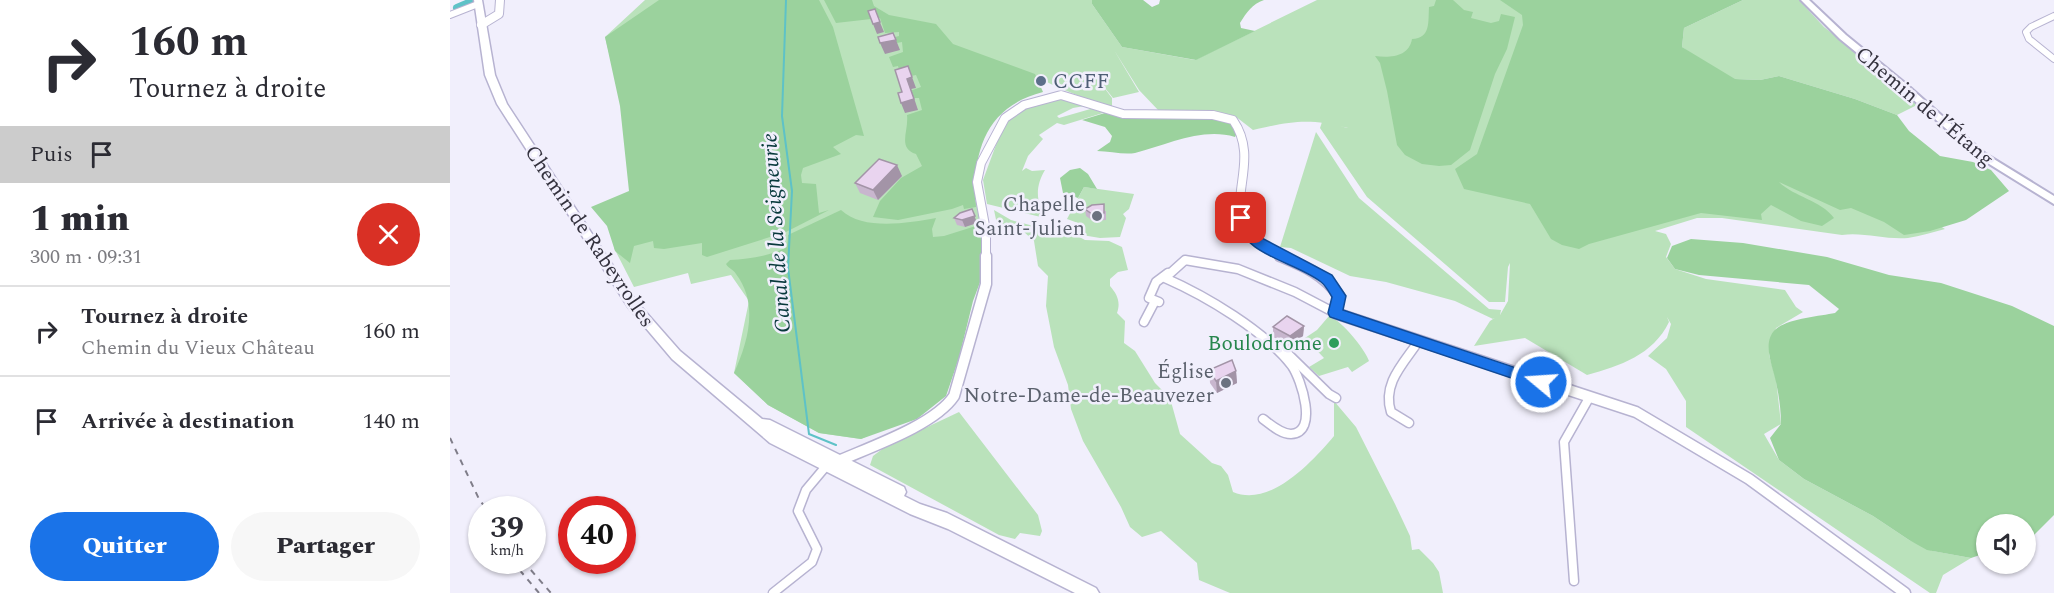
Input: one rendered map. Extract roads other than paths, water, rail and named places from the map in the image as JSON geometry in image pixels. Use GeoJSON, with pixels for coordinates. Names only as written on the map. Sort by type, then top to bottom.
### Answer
{"type":"FeatureCollection","features":[{"type":"Feature","properties":{"kind":"main road","name":"Chemin de l’Étang"},"geometry":{"type":"LineString","coordinates":[[1805,0],[1843,37],[1981,155],[2054,201]]}},
{"type":"Feature","properties":{"kind":"main road","name":"Chemin de Rabeyrolles"},"geometry":{"type":"LineString","coordinates":[[478,2],[490,75],[502,104],[632,304],[676,355],[775,439],[834,461],[884,484],[948,522],[1091,593]]}},
{"type":"Feature","properties":{"kind":"main road","name":"Chemin de Rabeyrolles"},"geometry":{"type":"LineString","coordinates":[[747,415],[834,461],[915,509],[948,522]]}},
{"type":"Feature","properties":{"kind":"street"},"geometry":{"type":"LineString","coordinates":[[481,25],[499,14],[501,0]]}},
{"type":"Feature","properties":{"kind":"street"},"geometry":{"type":"LineString","coordinates":[[450,15],[478,2]]}},
{"type":"Feature","properties":{"kind":"street"},"geometry":{"type":"LineString","coordinates":[[2054,16],[2031,27],[2026,32],[2029,39],[2054,59]]}},
{"type":"Feature","properties":{"kind":"street"},"geometry":{"type":"LineString","coordinates":[[773,593],[812,562],[818,549],[802,523],[798,511],[806,490],[834,461],[930,419],[948,405],[954,396],[986,284],[986,231],[977,182],[981,163],[1005,118],[1024,105],[1054,96],[1068,95],[1122,114],[1224,116],[1237,124],[1242,134],[1240,201],[1243,226],[1251,238],[1327,279],[1340,296],[1335,313]]}},
{"type":"Feature","properties":{"kind":"street"},"geometry":{"type":"LineString","coordinates":[[1144,322],[1154,300],[1156,282],[1185,260],[1238,269],[1295,292],[1335,313],[1636,412],[1749,479],[1905,593]]}},
{"type":"Feature","properties":{"kind":"street"},"geometry":{"type":"LineString","coordinates":[[1174,268],[1165,278],[1199,294],[1231,315],[1270,346],[1295,371],[1306,398],[1302,428],[1290,435],[1276,431],[1263,419]]}},
{"type":"Feature","properties":{"kind":"street"},"geometry":{"type":"LineString","coordinates":[[1409,423],[1397,417],[1388,406],[1386,394],[1394,374],[1404,364],[1418,342]]}},
{"type":"Feature","properties":{"kind":"street"},"geometry":{"type":"LineString","coordinates":[[1270,346],[1285,351],[1329,394],[1336,398]]}},
{"type":"Feature","properties":{"kind":"street"},"geometry":{"type":"LineString","coordinates":[[1574,581],[1564,442],[1589,398]]}},
{"type":"Feature","properties":{"kind":"waterway","name":"Canal de la Seigneurie"},"geometry":{"type":"LineString","coordinates":[[786,0],[782,116],[792,191],[788,268],[809,434],[836,445]]}},
{"type":"Feature","properties":{"kind":"waterway"},"geometry":{"type":"LineString","coordinates":[[457,8],[471,2]]}},
{"type":"Feature","properties":{"kind":"railway"},"geometry":{"type":"LineString","coordinates":[[450,438],[478,496]]}},
{"type":"Feature","properties":{"kind":"railway"},"geometry":{"type":"LineString","coordinates":[[523,574],[539,593]]}},
{"type":"Feature","properties":{"kind":"railway"},"geometry":{"type":"LineString","coordinates":[[534,574],[551,593]]}},
{"type":"Feature","properties":{"kind":"place","name":"CCFF"},"geometry":{"type":"Point","coordinates":[1041,81]}},
{"type":"Feature","properties":{"kind":"place","name":"Chapelle Saint-Julien"},"geometry":{"type":"Point","coordinates":[1097,216]}},
{"type":"Feature","properties":{"kind":"place","name":"Boulodrome"},"geometry":{"type":"Point","coordinates":[1334,343]}},
{"type":"Feature","properties":{"kind":"place","name":"Église Notre-Dame-de-Beauvezer"},"geometry":{"type":"Point","coordinates":[1226,383]}}]}
